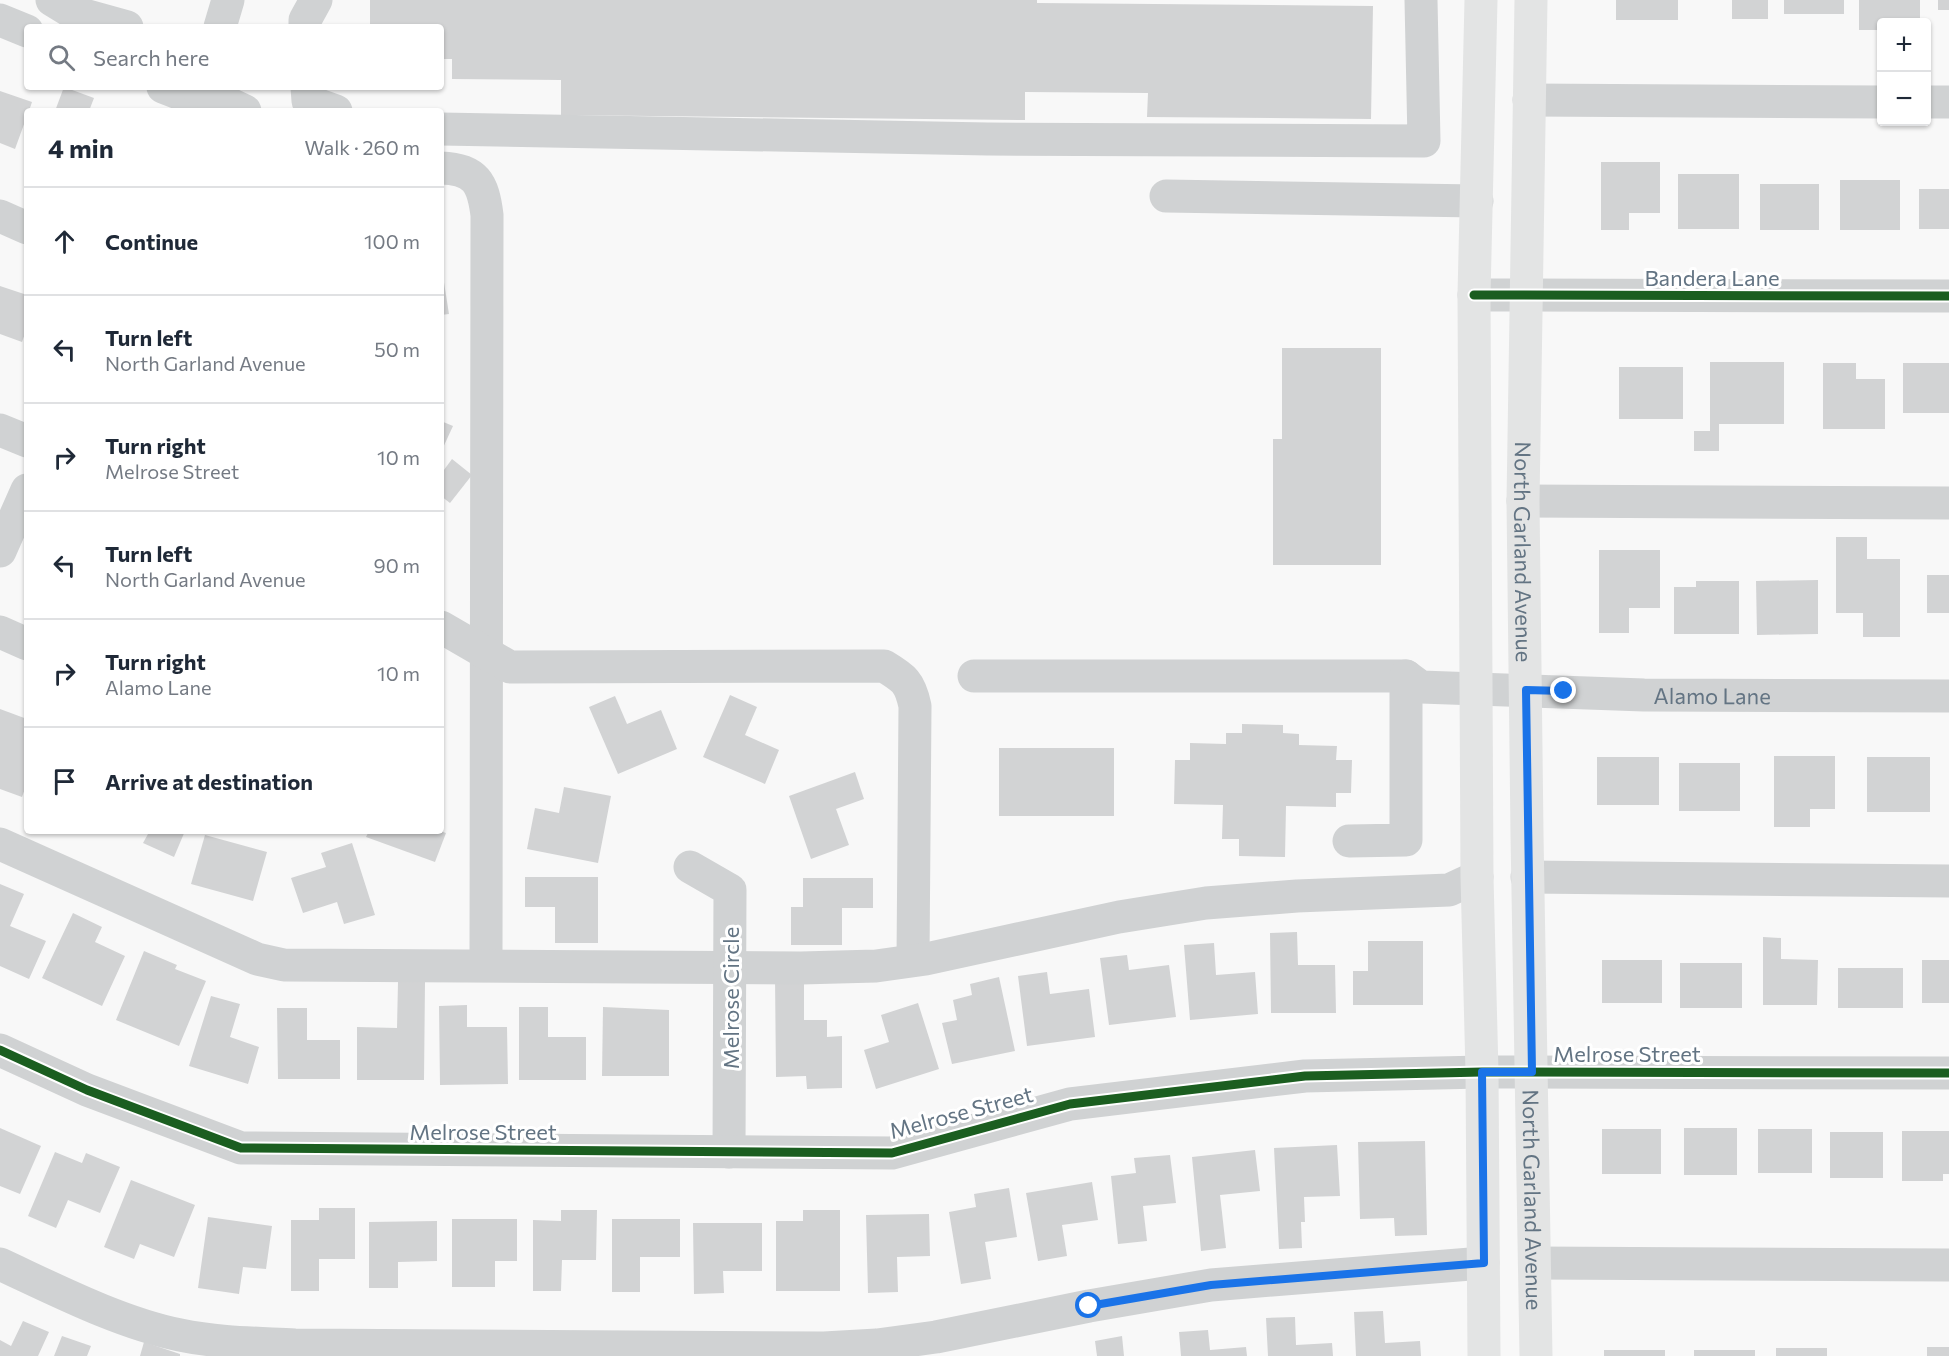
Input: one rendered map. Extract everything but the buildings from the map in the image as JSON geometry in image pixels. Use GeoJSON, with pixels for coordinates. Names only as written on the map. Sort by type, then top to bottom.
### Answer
{"type":"FeatureCollection","features":[{"type":"Feature","properties":{"kind":"main road"},"geometry":{"type":"LineString","coordinates":[[1481,0],[1474,296],[1475,688],[1482,1072],[1484,1356]]}},
{"type":"Feature","properties":{"kind":"main road","name":"North Garland Avenue"},"geometry":{"type":"LineString","coordinates":[[1531,0],[1523,501],[1536,1356]]}},
{"type":"Feature","properties":{"kind":"street"},"geometry":{"type":"LineString","coordinates":[[52,0],[70,11],[116,24]]}},
{"type":"Feature","properties":{"kind":"street"},"geometry":{"type":"LineString","coordinates":[[221,24],[228,0]]}},
{"type":"Feature","properties":{"kind":"street"},"geometry":{"type":"LineString","coordinates":[[305,24],[316,0]]}},
{"type":"Feature","properties":{"kind":"street"},"geometry":{"type":"LineString","coordinates":[[444,129],[988,139],[1424,141],[1421,0]]}},
{"type":"Feature","properties":{"kind":"street"},"geometry":{"type":"LineString","coordinates":[[0,20],[24,30]]}},
{"type":"Feature","properties":{"kind":"street"},"geometry":{"type":"LineString","coordinates":[[173,90],[234,108]]}},
{"type":"Feature","properties":{"kind":"street"},"geometry":{"type":"LineString","coordinates":[[307,90],[308,101],[328,108]]}},
{"type":"Feature","properties":{"kind":"street"},"geometry":{"type":"LineString","coordinates":[[1528,100],[1877,102]]}},
{"type":"Feature","properties":{"kind":"street"},"geometry":{"type":"LineString","coordinates":[[1931,102],[1949,102]]}},
{"type":"Feature","properties":{"kind":"street"},"geometry":{"type":"LineString","coordinates":[[444,168],[454,168],[475,177],[485,196],[487,215],[486,965]]}},
{"type":"Feature","properties":{"kind":"street"},"geometry":{"type":"LineString","coordinates":[[1166,196],[1477,201]]}},
{"type":"Feature","properties":{"kind":"street"},"geometry":{"type":"LineString","coordinates":[[0,216],[24,227]]}},
{"type":"Feature","properties":{"kind":"street","name":"Bandera Lane"},"geometry":{"type":"LineString","coordinates":[[1474,296],[1949,296]]}},
{"type":"Feature","properties":{"kind":"street"},"geometry":{"type":"LineString","coordinates":[[0,430],[24,440]]}},
{"type":"Feature","properties":{"kind":"street"},"geometry":{"type":"LineString","coordinates":[[0,551],[24,497]]}},
{"type":"Feature","properties":{"kind":"street"},"geometry":{"type":"LineString","coordinates":[[1523,501],[1949,503]]}},
{"type":"Feature","properties":{"kind":"street"},"geometry":{"type":"LineString","coordinates":[[444,629],[510,667],[884,666],[898,674],[912,690],[915,706],[914,960]]}},
{"type":"Feature","properties":{"kind":"street"},"geometry":{"type":"LineString","coordinates":[[0,632],[24,643]]}},
{"type":"Feature","properties":{"kind":"street"},"geometry":{"type":"LineString","coordinates":[[974,676],[1406,676],[1406,840],[1349,841]]}},
{"type":"Feature","properties":{"kind":"street","name":"Alamo Lane"},"geometry":{"type":"LineString","coordinates":[[1406,676],[1421,687],[1644,694],[1949,696]]}},
{"type":"Feature","properties":{"kind":"street"},"geometry":{"type":"LineString","coordinates":[[0,844],[257,959],[284,964],[801,968],[876,966],[1119,916],[1206,903],[1297,896],[1449,890],[1477,877]]}},
{"type":"Feature","properties":{"kind":"street","name":"Melrose Circle"},"geometry":{"type":"LineString","coordinates":[[690,867],[730,890],[729,1152]]}},
{"type":"Feature","properties":{"kind":"street"},"geometry":{"type":"LineString","coordinates":[[1527,877],[1949,881]]}},
{"type":"Feature","properties":{"kind":"street","name":"Melrose Street"},"geometry":{"type":"LineString","coordinates":[[0,1050],[87,1090],[241,1148],[892,1153],[1070,1104],[1305,1076],[1482,1072],[1949,1073]]}},
{"type":"Feature","properties":{"kind":"street"},"geometry":{"type":"LineString","coordinates":[[0,1264],[113,1314],[180,1335],[232,1342],[295,1345],[824,1348],[877,1345],[936,1337],[1089,1306],[1211,1285],[1484,1263]]}},
{"type":"Feature","properties":{"kind":"street"},"geometry":{"type":"LineString","coordinates":[[1535,1263],[1949,1265]]}},
{"type":"Feature","properties":{"kind":"cycle path"},"geometry":{"type":"LineString","coordinates":[[1474,295],[1949,296]]}},
{"type":"Feature","properties":{"kind":"cycle path"},"geometry":{"type":"LineString","coordinates":[[0,1050],[87,1090],[241,1148],[892,1153],[1070,1104],[1305,1076],[1482,1072],[1949,1073]]}},
{"type":"Feature","properties":{"kind":"route"},"geometry":{"type":"LineString","coordinates":[[1089,1306],[1211,1285],[1484,1263],[1482,1072],[1532,1072],[1526,690],[1564,691]]}}]}
